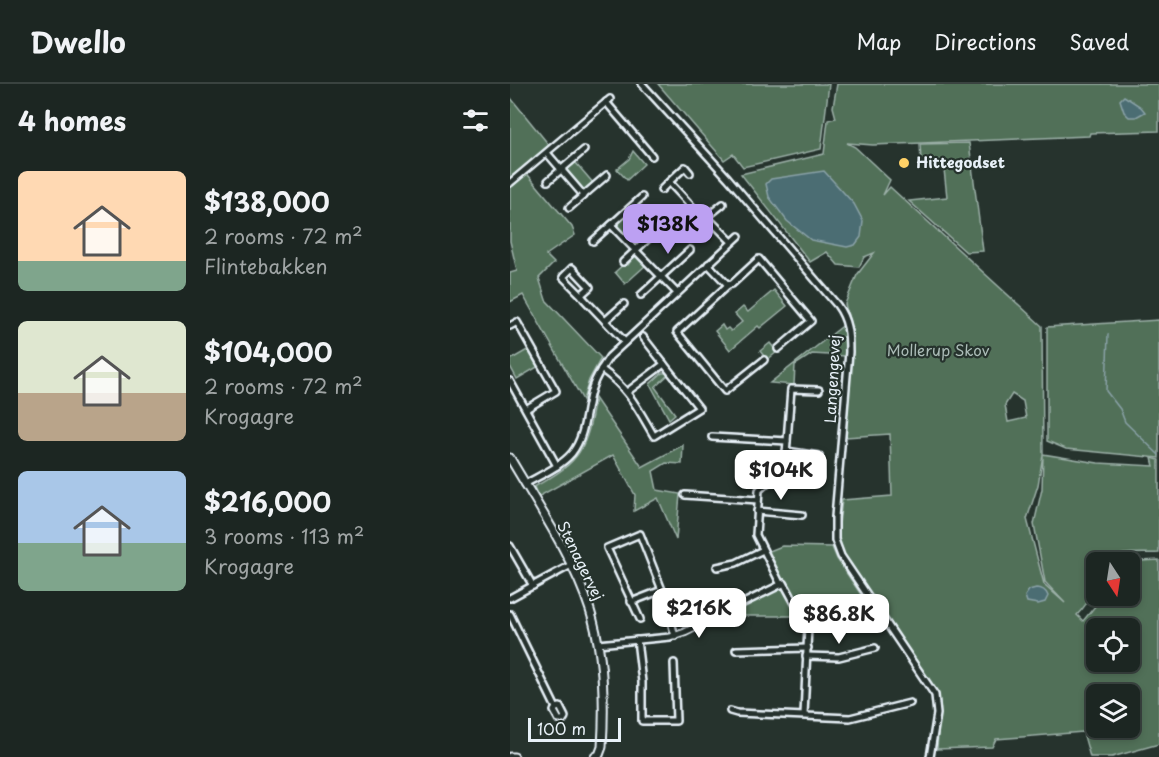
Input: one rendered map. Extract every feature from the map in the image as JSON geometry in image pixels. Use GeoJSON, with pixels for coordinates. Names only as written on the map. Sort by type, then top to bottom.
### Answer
{"type":"FeatureCollection","features":[{"type":"Feature","properties":{"kind":"street","name":"Langengevej"},"geometry":{"type":"LineString","coordinates":[[642,84],[728,178],[837,305],[845,318],[849,332],[849,352],[835,540],[841,556],[933,691],[938,714],[930,757]]}},
{"type":"Feature","properties":{"kind":"street"},"geometry":{"type":"LineString","coordinates":[[510,183],[608,101],[652,156]]}},
{"type":"Feature","properties":{"kind":"street"},"geometry":{"type":"LineString","coordinates":[[548,181],[584,150]]}},
{"type":"Feature","properties":{"kind":"street"},"geometry":{"type":"LineString","coordinates":[[547,153],[584,196]]}},
{"type":"Feature","properties":{"kind":"street"},"geometry":{"type":"LineString","coordinates":[[661,190],[685,167],[690,173]]}},
{"type":"Feature","properties":{"kind":"street"},"geometry":{"type":"LineString","coordinates":[[569,208],[607,176]]}},
{"type":"Feature","properties":{"kind":"street"},"geometry":{"type":"LineString","coordinates":[[669,182],[699,214],[707,217],[732,242]]}},
{"type":"Feature","properties":{"kind":"street"},"geometry":{"type":"LineString","coordinates":[[593,241],[642,196]]}},
{"type":"Feature","properties":{"kind":"street"},"geometry":{"type":"LineString","coordinates":[[707,217],[723,204]]}},
{"type":"Feature","properties":{"kind":"street"},"geometry":{"type":"LineString","coordinates":[[623,262],[665,223]]}},
{"type":"Feature","properties":{"kind":"street"},"geometry":{"type":"LineString","coordinates":[[611,225],[677,293]]}},
{"type":"Feature","properties":{"kind":"street"},"geometry":{"type":"LineString","coordinates":[[525,484],[557,466],[572,452],[583,429],[590,393],[609,357],[739,236]]}},
{"type":"Feature","properties":{"kind":"street"},"geometry":{"type":"LineString","coordinates":[[641,295],[690,250]]}},
{"type":"Feature","properties":{"kind":"street"},"geometry":{"type":"LineString","coordinates":[[764,360],[724,391],[677,332],[759,259],[811,321],[778,349]]}},
{"type":"Feature","properties":{"kind":"street"},"geometry":{"type":"LineString","coordinates":[[708,264],[728,285]]}},
{"type":"Feature","properties":{"kind":"street"},"geometry":{"type":"LineString","coordinates":[[581,296],[590,287],[572,268],[563,277],[581,296],[625,342]]}},
{"type":"Feature","properties":{"kind":"street"},"geometry":{"type":"LineString","coordinates":[[605,321],[624,304]]}},
{"type":"Feature","properties":{"kind":"street"},"geometry":{"type":"LineString","coordinates":[[510,326],[517,322],[556,392],[526,409]]}},
{"type":"Feature","properties":{"kind":"street"},"geometry":{"type":"LineString","coordinates":[[601,369],[618,381],[627,392],[654,436],[699,408],[643,337]]}},
{"type":"Feature","properties":{"kind":"street"},"geometry":{"type":"LineString","coordinates":[[627,392],[664,364]]}},
{"type":"Feature","properties":{"kind":"street"},"geometry":{"type":"LineString","coordinates":[[510,381],[557,466]]}},
{"type":"Feature","properties":{"kind":"street"},"geometry":{"type":"LineString","coordinates":[[781,585],[756,535],[759,490],[784,467],[791,390],[819,390]]}},
{"type":"Feature","properties":{"kind":"street"},"geometry":{"type":"LineString","coordinates":[[712,436],[787,441]]}},
{"type":"Feature","properties":{"kind":"street"},"geometry":{"type":"LineString","coordinates":[[786,451],[819,456]]}},
{"type":"Feature","properties":{"kind":"street","name":"Stenagervej"},"geometry":{"type":"LineString","coordinates":[[510,459],[571,565],[589,608],[598,644],[603,688],[602,743],[597,756]]}},
{"type":"Feature","properties":{"kind":"street"},"geometry":{"type":"LineString","coordinates":[[685,495],[759,500]]}},
{"type":"Feature","properties":{"kind":"street"},"geometry":{"type":"LineString","coordinates":[[758,511],[802,515]]}},
{"type":"Feature","properties":{"kind":"street"},"geometry":{"type":"LineString","coordinates":[[640,619],[607,548],[640,534],[662,590],[675,636]]}},
{"type":"Feature","properties":{"kind":"street"},"geometry":{"type":"LineString","coordinates":[[510,546],[533,586]]}},
{"type":"Feature","properties":{"kind":"street"},"geometry":{"type":"LineString","coordinates":[[717,567],[736,563],[764,550]]}},
{"type":"Feature","properties":{"kind":"street"},"geometry":{"type":"LineString","coordinates":[[510,598],[571,565]]}},
{"type":"Feature","properties":{"kind":"street"},"geometry":{"type":"LineString","coordinates":[[598,644],[675,636],[784,583],[808,627],[804,715]]}},
{"type":"Feature","properties":{"kind":"street"},"geometry":{"type":"LineString","coordinates":[[631,602],[662,590]]}},
{"type":"Feature","properties":{"kind":"street"},"geometry":{"type":"LineString","coordinates":[[510,614],[556,708]]}},
{"type":"Feature","properties":{"kind":"street"},"geometry":{"type":"LineString","coordinates":[[637,640],[642,682],[642,721],[676,721],[674,663]]}},
{"type":"Feature","properties":{"kind":"street"},"geometry":{"type":"LineString","coordinates":[[736,650],[808,648]]}},
{"type":"Feature","properties":{"kind":"street"},"geometry":{"type":"LineString","coordinates":[[806,656],[840,657],[875,648]]}},
{"type":"Feature","properties":{"kind":"street"},"geometry":{"type":"LineString","coordinates":[[730,711],[850,718],[910,703]]}},
{"type":"Feature","properties":{"kind":"green space"},"geometry":{"type":"Polygon","coordinates":[[[658,84],[829,84],[821,149],[743,167],[733,154],[724,160],[658,84]]]}},
{"type":"Feature","properties":{"kind":"green space","name":"Mollerup Skov"},"geometry":{"type":"Polygon","coordinates":[[[837,84],[1159,84],[1159,131],[873,145],[847,143],[855,147],[890,180],[883,195],[890,187],[1042,326],[1043,454],[1098,463],[1154,466],[1152,458],[1159,460],[1159,553],[1086,552],[1086,604],[1077,615],[1083,621],[1095,606],[1140,606],[1140,561],[1159,560],[1159,744],[1112,757],[1090,757],[1083,732],[996,739],[992,747],[937,749],[940,701],[933,686],[844,554],[840,541],[842,500],[892,496],[890,434],[846,437],[853,335],[845,304],[857,275],[874,253],[864,257],[859,267],[838,265],[827,252],[810,262],[741,174],[824,154],[828,120],[836,118],[833,107],[837,84]],[[1012,394],[1005,405],[1008,422],[1026,418],[1023,401],[1012,394]],[[1043,455],[1038,485],[1027,519],[1044,584],[1065,603],[1045,582],[1034,524],[1042,489],[1043,455]]]}},
{"type":"Feature","properties":{"kind":"green space"},"geometry":{"type":"Polygon","coordinates":[[[510,97],[549,145],[523,169],[572,227],[575,235],[546,255],[554,263],[539,278],[546,300],[601,358],[589,380],[583,400],[523,295],[510,302],[510,273],[517,271],[510,241],[510,97]]]}},
{"type":"Feature","properties":{"kind":"green space"},"geometry":{"type":"Polygon","coordinates":[[[969,143],[983,251],[966,252],[909,201],[947,197],[943,160],[921,161],[920,144],[969,143]]]}},
{"type":"Feature","properties":{"kind":"green space"},"geometry":{"type":"Polygon","coordinates":[[[633,151],[644,164],[627,180],[617,169],[629,159],[633,151]]]}},
{"type":"Feature","properties":{"kind":"green space"},"geometry":{"type":"Polygon","coordinates":[[[576,163],[594,184],[587,191],[582,191],[566,173],[566,168],[576,163]]]}},
{"type":"Feature","properties":{"kind":"green space"},"geometry":{"type":"Polygon","coordinates":[[[688,209],[697,218],[706,221],[703,224],[701,222],[683,239],[671,225],[688,209]]]}},
{"type":"Feature","properties":{"kind":"green space"},"geometry":{"type":"Polygon","coordinates":[[[625,216],[636,227],[626,236],[618,227],[618,222],[625,216]]]}},
{"type":"Feature","properties":{"kind":"green space"},"geometry":{"type":"Polygon","coordinates":[[[634,256],[638,256],[646,265],[625,284],[615,272],[625,263],[628,265],[634,256]]]}},
{"type":"Feature","properties":{"kind":"green space"},"geometry":{"type":"Polygon","coordinates":[[[774,290],[787,306],[760,328],[758,326],[730,350],[715,331],[722,325],[725,330],[728,328],[731,331],[742,322],[735,314],[743,307],[748,312],[774,290]]]}},
{"type":"Feature","properties":{"kind":"green space"},"geometry":{"type":"Polygon","coordinates":[[[1159,320],[1159,458],[1066,449],[1047,441],[1047,327],[1159,320]]]}},
{"type":"Feature","properties":{"kind":"green space"},"geometry":{"type":"Polygon","coordinates":[[[845,324],[845,356],[812,354],[795,365],[794,385],[770,383],[845,324]]]}},
{"type":"Feature","properties":{"kind":"green space"},"geometry":{"type":"Polygon","coordinates":[[[770,343],[777,352],[767,360],[760,351],[770,343]]]}},
{"type":"Feature","properties":{"kind":"green space"},"geometry":{"type":"Polygon","coordinates":[[[529,349],[539,366],[517,379],[510,366],[510,360],[529,349]]]}},
{"type":"Feature","properties":{"kind":"green space"},"geometry":{"type":"Polygon","coordinates":[[[662,373],[667,373],[667,376],[655,387],[675,414],[669,419],[650,384],[662,373]]]}},
{"type":"Feature","properties":{"kind":"green space"},"geometry":{"type":"Polygon","coordinates":[[[595,398],[642,467],[683,445],[682,464],[666,463],[653,471],[657,490],[680,494],[676,540],[658,498],[634,511],[635,495],[613,455],[538,497],[534,487],[562,470],[572,461],[585,442],[595,398]]]}},
{"type":"Feature","properties":{"kind":"green space"},"geometry":{"type":"Polygon","coordinates":[[[782,546],[832,547],[837,559],[876,617],[836,627],[810,626],[785,580],[781,582],[767,552],[782,546]]]}},
{"type":"Feature","properties":{"kind":"green space"},"geometry":{"type":"Polygon","coordinates":[[[779,588],[786,590],[799,616],[726,616],[779,588]]]}},
{"type":"Feature","properties":{"kind":"water"},"geometry":{"type":"Polygon","coordinates":[[[1124,96],[1145,112],[1136,117],[1129,117],[1124,112],[1120,100],[1124,96]]]}},
{"type":"Feature","properties":{"kind":"water"},"geometry":{"type":"Polygon","coordinates":[[[824,171],[854,204],[863,221],[861,237],[855,245],[847,247],[811,240],[787,221],[769,197],[766,184],[771,179],[824,171]]]}},
{"type":"Feature","properties":{"kind":"water"},"geometry":{"type":"Polygon","coordinates":[[[1036,588],[1046,592],[1048,596],[1045,602],[1038,604],[1027,602],[1025,596],[1029,590],[1036,588]]]}},
{"type":"Feature","properties":{"kind":"waterway"},"geometry":{"type":"LineString","coordinates":[[1108,334],[1106,391],[1120,409],[1125,422],[1159,455]]}},
{"type":"Feature","properties":{"kind":"place","name":"Hittegodset"},"geometry":{"type":"Point","coordinates":[904,163]}}]}
